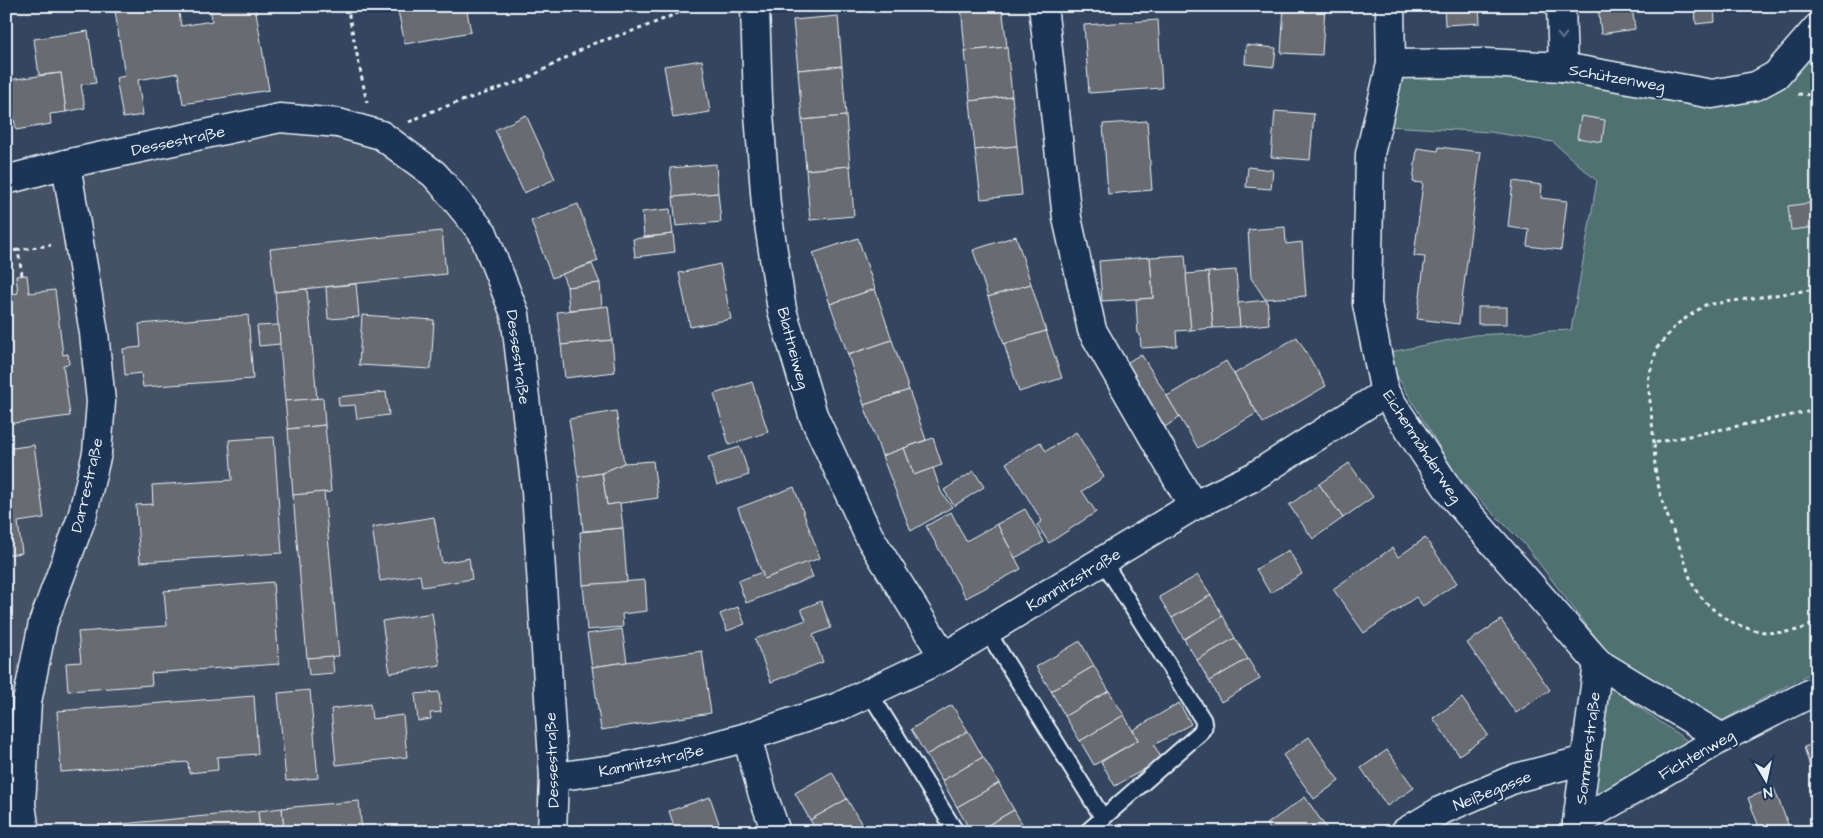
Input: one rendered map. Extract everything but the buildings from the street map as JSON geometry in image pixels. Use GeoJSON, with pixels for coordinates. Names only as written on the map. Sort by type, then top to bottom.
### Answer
{"type":"FeatureCollection","features":[{"type":"Feature","properties":{"kind":"street","name":"Blattneiweg"},"geometry":{"type":"LineString","coordinates":[[755,6],[758,101],[766,205],[782,310],[813,415],[869,536],[944,657]]}},
{"type":"Feature","properties":{"kind":"street"},"geometry":{"type":"LineString","coordinates":[[1043,6],[1067,218],[1092,330],[1193,506]]}},
{"type":"Feature","properties":{"kind":"street","name":"Eichenmähderweg"},"geometry":{"type":"LineString","coordinates":[[1390,6],[1391,64],[1370,154],[1366,304],[1385,393],[1452,495],[1598,663],[1722,738]]}},
{"type":"Feature","properties":{"kind":"street"},"geometry":{"type":"LineString","coordinates":[[1561,6],[1563,67]]}},
{"type":"Feature","properties":{"kind":"street","name":"Schützenweg"},"geometry":{"type":"LineString","coordinates":[[1391,64],[1486,63],[1563,67],[1712,94],[1756,86],[1776,76],[1817,28]]}},
{"type":"Feature","properties":{"kind":"street","name":"Dessestraße"},"geometry":{"type":"LineString","coordinates":[[6,180],[66,164],[280,118],[338,123],[381,135],[434,174],[484,233],[515,314],[536,491],[554,777],[552,832]]}},
{"type":"Feature","properties":{"kind":"street","name":"Darrestraße"},"geometry":{"type":"LineString","coordinates":[[25,832],[21,804],[27,702],[43,623],[82,517],[97,453],[101,402],[94,333],[66,164]]}},
{"type":"Feature","properties":{"kind":"street","name":"Kamnitzstraße"},"geometry":{"type":"LineString","coordinates":[[554,777],[613,769],[667,758],[747,737],[838,707],[944,657],[1193,506],[1253,477],[1385,393]]}},
{"type":"Feature","properties":{"kind":"street","name":"Sommerstraße"},"geometry":{"type":"LineString","coordinates":[[1578,828],[1598,663]]}},
{"type":"Feature","properties":{"kind":"street","name":"Fichtenweg"},"geometry":{"type":"LineString","coordinates":[[1578,828],[1722,738],[1817,690]]}},
{"type":"Feature","properties":{"kind":"street"},"geometry":{"type":"LineString","coordinates":[[747,737],[776,832]]}},
{"type":"Feature","properties":{"kind":"street","name":"Neißegasse"},"geometry":{"type":"LineString","coordinates":[[1405,832],[1442,810],[1516,778],[1585,760]]}},
{"type":"Feature","properties":{"kind":"lane"},"geometry":{"type":"LineString","coordinates":[[1087,832],[1200,733],[1204,727],[1203,720],[1103,561]]}},
{"type":"Feature","properties":{"kind":"lane"},"geometry":{"type":"LineString","coordinates":[[987,631],[1103,818]]}},
{"type":"Feature","properties":{"kind":"lane"},"geometry":{"type":"LineString","coordinates":[[869,692],[956,832]]}},
{"type":"Feature","properties":{"kind":"path"},"geometry":{"type":"LineString","coordinates":[[347,6],[368,110],[381,135],[435,110],[524,80],[592,44],[642,28],[695,6]]}},
{"type":"Feature","properties":{"kind":"path"},"geometry":{"type":"LineString","coordinates":[[6,252],[54,245]]}},
{"type":"Feature","properties":{"kind":"path"},"geometry":{"type":"LineString","coordinates":[[18,250],[22,275]]}},
{"type":"Feature","properties":{"kind":"path"},"geometry":{"type":"LineString","coordinates":[[1817,290],[1705,305],[1676,325],[1657,348],[1648,380],[1656,473],[1665,506],[1695,589],[1712,609],[1740,628],[1773,634],[1804,629],[1817,622]]}},
{"type":"Feature","properties":{"kind":"path"},"geometry":{"type":"LineString","coordinates":[[1654,443],[1817,410]]}},
{"type":"Feature","properties":{"kind":"shaded area"},"geometry":{"type":"Polygon","coordinates":[[[282,126],[378,144],[428,181],[477,240],[507,317],[528,492],[543,832],[6,832],[6,189],[282,126]]]}},
{"type":"Feature","properties":{"kind":"green space"},"geometry":{"type":"Polygon","coordinates":[[[1817,39],[1817,670],[1721,721],[1607,652],[1525,545],[1458,478],[1394,371],[1391,352],[1474,335],[1571,330],[1597,181],[1553,142],[1490,132],[1388,126],[1399,71],[1485,70],[1712,101],[1817,39]]]}},
{"type":"Feature","properties":{"kind":"green space"},"geometry":{"type":"Polygon","coordinates":[[[1609,686],[1689,742],[1594,801],[1609,686]]]}}]}
